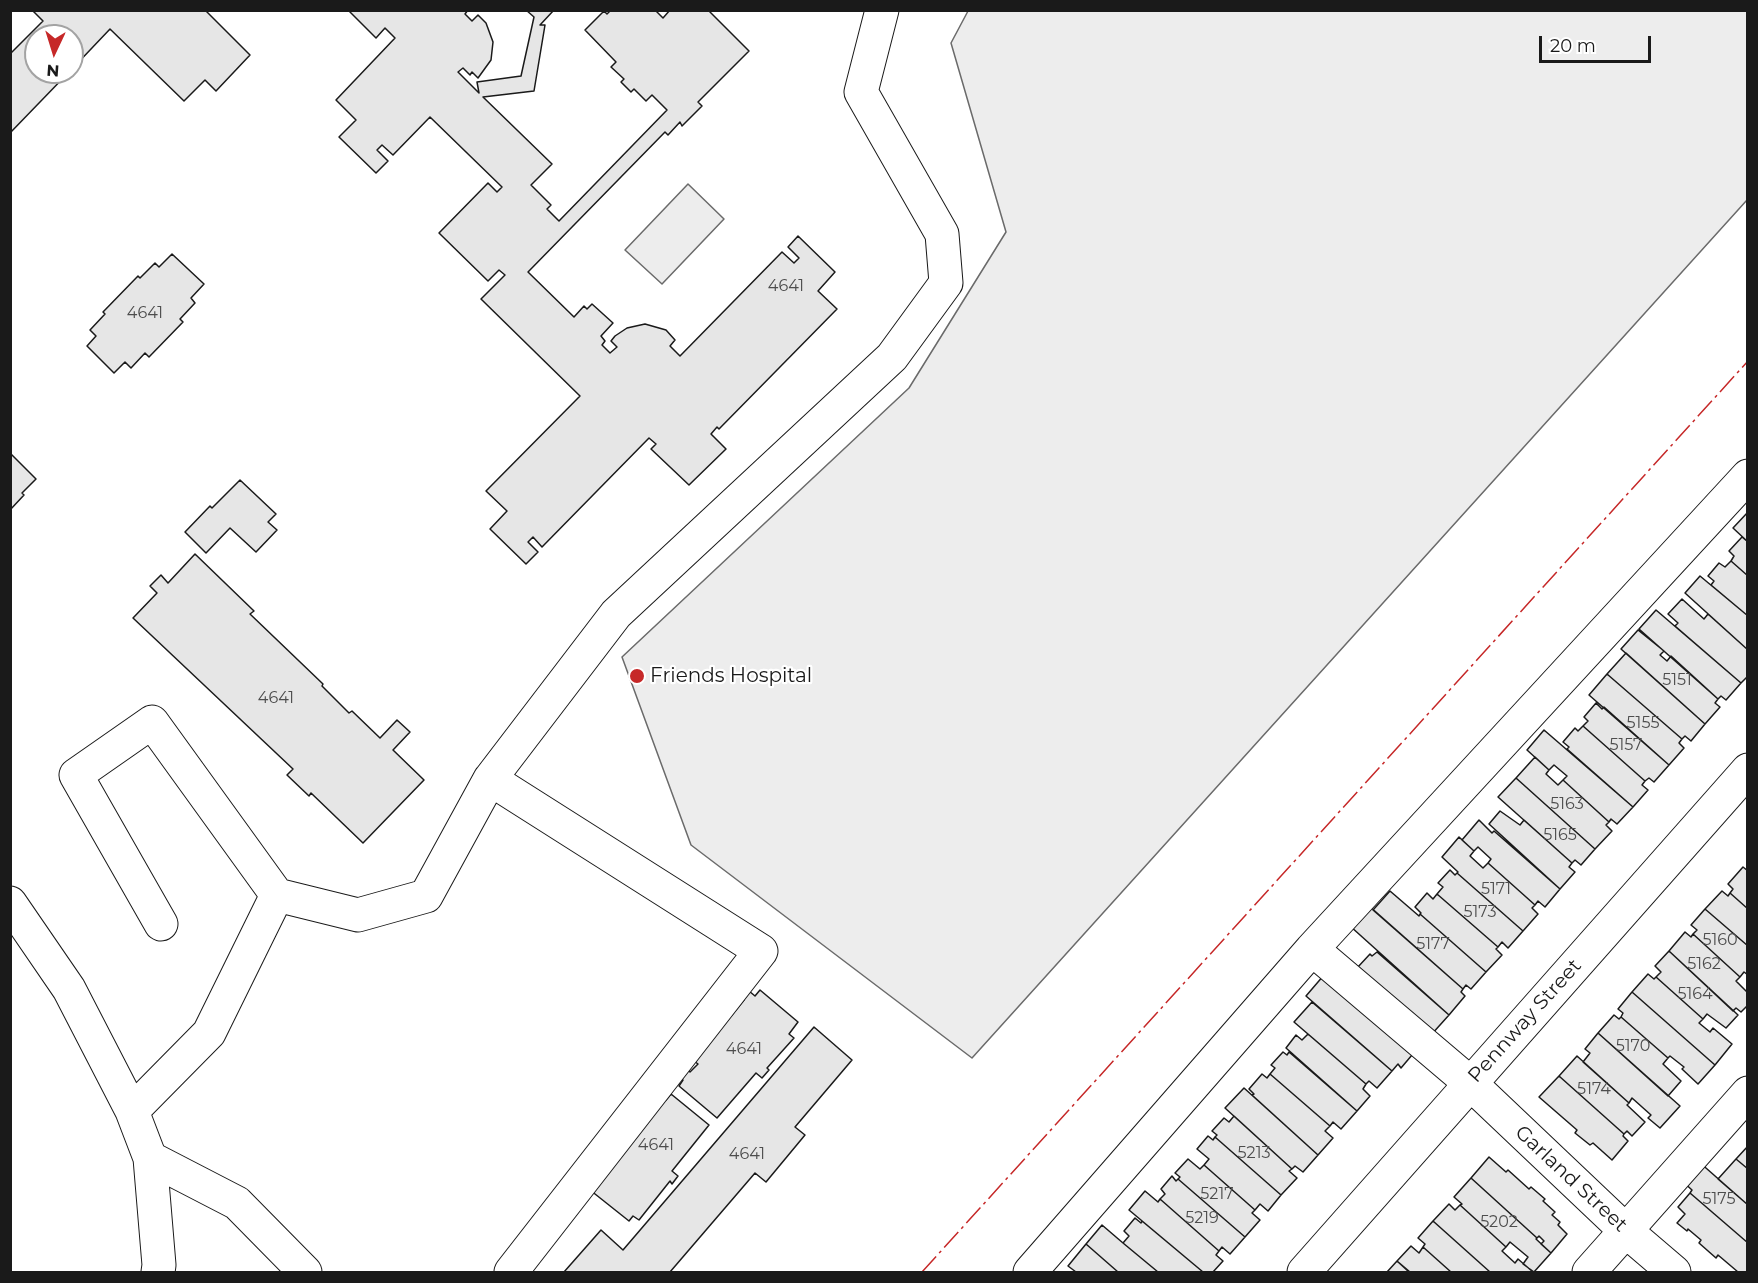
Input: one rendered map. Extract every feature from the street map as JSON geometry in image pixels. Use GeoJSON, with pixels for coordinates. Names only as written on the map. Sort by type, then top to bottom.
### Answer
{"type":"FeatureCollection","features":[{"type":"Feature","properties":{"kind":"street"},"geometry":{"type":"LineString","coordinates":[[161,924],[76,775],[152,722],[277,895],[358,915],[426,896],[490,779],[616,614],[892,357],[946,283],[942,234],[861,92],[882,10]]}},
{"type":"Feature","properties":{"kind":"street"},"geometry":{"type":"LineString","coordinates":[[1030,1272],[1312,949],[1748,476]]}},
{"type":"Feature","properties":{"kind":"street","name":"Pennway Street"},"geometry":{"type":"LineString","coordinates":[[1304,1272],[1748,770]]}},
{"type":"Feature","properties":{"kind":"street"},"geometry":{"type":"LineString","coordinates":[[490,779],[761,951],[511,1272]]}},
{"type":"Feature","properties":{"kind":"street"},"geometry":{"type":"LineString","coordinates":[[132,1111],[210,1033],[277,895]]}},
{"type":"Feature","properties":{"kind":"street"},"geometry":{"type":"LineString","coordinates":[[10,903],[69,989],[132,1111],[150,1158],[158,1272]]}},
{"type":"Feature","properties":{"kind":"street","name":"Garland Street"},"geometry":{"type":"LineString","coordinates":[[1312,949],[1470,1083],[1626,1231],[1674,1272]]}},
{"type":"Feature","properties":{"kind":"street"},"geometry":{"type":"LineString","coordinates":[[1589,1272],[1748,1093]]}},
{"type":"Feature","properties":{"kind":"street"},"geometry":{"type":"LineString","coordinates":[[150,1158],[237,1203],[305,1272]]}},
{"type":"Feature","properties":{"kind":"shaded area"},"geometry":{"type":"Polygon","coordinates":[[[968,11],[1748,11],[1747,200],[972,1058],[691,845],[622,657],[909,388],[1006,232],[951,43],[968,11]]]}},
{"type":"Feature","properties":{"kind":"shaded area"},"geometry":{"type":"Polygon","coordinates":[[[688,184],[724,219],[662,284],[625,250],[688,184]]]}},
{"type":"Feature","properties":{"kind":"building"},"geometry":{"type":"Polygon","coordinates":[[[32,10],[205,10],[250,55],[216,91],[205,80],[184,101],[110,29],[84,56],[84,24],[40,24],[43,21],[32,10]]]}},
{"type":"Feature","properties":{"kind":"building"},"geometry":{"type":"Polygon","coordinates":[[[348,10],[468,10],[465,14],[472,21],[478,15],[486,23],[493,42],[491,60],[478,78],[472,72],[470,75],[463,68],[458,72],[479,93],[477,82],[521,76],[534,17],[526,10],[554,10],[540,25],[545,25],[534,91],[483,97],[552,164],[531,185],[551,205],[547,209],[559,221],[667,110],[652,95],[646,101],[634,89],[631,92],[621,82],[624,79],[611,67],[616,62],[585,30],[604,11],[607,14],[611,10],[655,10],[663,18],[670,10],[708,10],[749,51],[698,102],[702,106],[682,126],[680,122],[668,135],[665,132],[528,272],[574,317],[584,306],[587,309],[592,304],[613,323],[601,336],[605,341],[602,345],[610,353],[617,347],[611,341],[615,336],[627,328],[645,324],[666,330],[675,340],[670,346],[680,356],[782,252],[794,263],[799,258],[788,247],[798,236],[835,272],[818,291],[837,309],[719,429],[717,427],[711,434],[726,449],[689,485],[651,449],[656,444],[649,438],[542,547],[533,537],[528,542],[538,552],[526,564],[490,529],[507,511],[486,491],[580,396],[481,299],[505,275],[499,270],[488,281],[439,233],[488,183],[497,192],[502,187],[430,117],[393,155],[382,145],[377,150],[388,161],[376,173],[339,137],[356,120],[336,100],[395,38],[385,28],[376,38],[348,10]]]}},
{"type":"Feature","properties":{"kind":"building"},"geometry":{"type":"Polygon","coordinates":[[[24,40],[24,84],[57,84],[10,133],[10,54],[24,40]]]}},
{"type":"Feature","properties":{"kind":"building"},"geometry":{"type":"Polygon","coordinates":[[[172,254],[204,284],[191,298],[195,303],[180,319],[183,322],[149,357],[145,353],[131,368],[125,362],[114,373],[87,346],[96,336],[90,330],[105,314],[103,312],[138,276],[140,278],[155,263],[159,267],[172,254]]]}},
{"type":"Feature","properties":{"kind":"building"},"geometry":{"type":"Polygon","coordinates":[[[10,453],[36,479],[10,510],[10,453]]]}},
{"type":"Feature","properties":{"kind":"building"},"geometry":{"type":"Polygon","coordinates":[[[240,480],[276,514],[268,522],[277,530],[256,552],[230,528],[206,553],[185,532],[240,480]]]}},
{"type":"Feature","properties":{"kind":"building"},"geometry":{"type":"Polygon","coordinates":[[[1748,512],[1748,542],[1733,528],[1748,512]]]}},
{"type":"Feature","properties":{"kind":"building"},"geometry":{"type":"Polygon","coordinates":[[[1742,537],[1748,542],[1748,576],[1731,561],[1734,556],[1729,551],[1742,537]]]}},
{"type":"Feature","properties":{"kind":"building"},"geometry":{"type":"Polygon","coordinates":[[[195,554],[254,611],[250,614],[323,684],[322,686],[349,713],[352,711],[380,738],[397,720],[410,732],[393,750],[424,780],[363,843],[311,793],[309,796],[287,775],[293,769],[133,618],[157,593],[150,586],[161,575],[168,583],[195,554]]]}},
{"type":"Feature","properties":{"kind":"building"},"geometry":{"type":"Polygon","coordinates":[[[1731,561],[1748,576],[1748,616],[1711,585],[1714,581],[1708,576],[1719,563],[1725,567],[1731,561]]]}},
{"type":"Feature","properties":{"kind":"building"},"geometry":{"type":"Polygon","coordinates":[[[1700,576],[1748,616],[1748,650],[1685,593],[1700,576]]]}},
{"type":"Feature","properties":{"kind":"building"},"geometry":{"type":"Polygon","coordinates":[[[1682,599],[1704,619],[1708,614],[1748,650],[1748,676],[1741,683],[1675,626],[1678,623],[1668,614],[1682,599]]]}},
{"type":"Feature","properties":{"kind":"building"},"geometry":{"type":"Polygon","coordinates":[[[1656,610],[1741,683],[1726,700],[1721,696],[1718,699],[1639,629],[1656,610]]]}},
{"type":"Feature","properties":{"kind":"building"},"geometry":{"type":"Polygon","coordinates":[[[1638,630],[1664,651],[1660,655],[1667,661],[1671,656],[1718,699],[1715,703],[1720,707],[1705,724],[1621,649],[1638,630]]]}},
{"type":"Feature","properties":{"kind":"building"},"geometry":{"type":"Polygon","coordinates":[[[1626,653],[1705,724],[1691,741],[1685,736],[1682,739],[1607,674],[1626,653]]]}},
{"type":"Feature","properties":{"kind":"building"},"geometry":{"type":"Polygon","coordinates":[[[1607,674],[1682,739],[1679,743],[1684,748],[1669,765],[1589,695],[1607,674]]]}},
{"type":"Feature","properties":{"kind":"building"},"geometry":{"type":"Polygon","coordinates":[[[1596,703],[1602,709],[1604,707],[1669,765],[1654,782],[1649,778],[1645,781],[1583,726],[1588,721],[1584,717],[1596,703]]]}},
{"type":"Feature","properties":{"kind":"building"},"geometry":{"type":"Polygon","coordinates":[[[1583,726],[1645,781],[1642,785],[1648,790],[1633,807],[1567,749],[1569,747],[1563,742],[1575,728],[1578,731],[1583,726]]]}},
{"type":"Feature","properties":{"kind":"building"},"geometry":{"type":"Polygon","coordinates":[[[1544,730],[1633,807],[1617,824],[1611,819],[1609,822],[1563,780],[1567,776],[1554,765],[1549,770],[1527,750],[1544,730]]]}},
{"type":"Feature","properties":{"kind":"building"},"geometry":{"type":"Polygon","coordinates":[[[1535,757],[1549,770],[1546,774],[1558,785],[1563,780],[1609,822],[1606,825],[1612,831],[1595,849],[1516,778],[1535,757]]]}},
{"type":"Feature","properties":{"kind":"building"},"geometry":{"type":"Polygon","coordinates":[[[1516,778],[1595,849],[1581,865],[1575,860],[1572,863],[1498,797],[1516,778]]]}},
{"type":"Feature","properties":{"kind":"building"},"geometry":{"type":"Polygon","coordinates":[[[1500,811],[1520,825],[1524,820],[1572,863],[1569,867],[1575,872],[1560,889],[1489,824],[1500,811]]]}},
{"type":"Feature","properties":{"kind":"building"},"geometry":{"type":"Polygon","coordinates":[[[1479,820],[1560,889],[1545,907],[1538,901],[1535,905],[1488,863],[1491,859],[1478,847],[1474,851],[1462,840],[1479,820]]]}},
{"type":"Feature","properties":{"kind":"building"},"geometry":{"type":"Polygon","coordinates":[[[1459,837],[1474,851],[1470,856],[1483,868],[1488,863],[1535,905],[1532,908],[1538,914],[1523,931],[1442,857],[1459,837]]]}},
{"type":"Feature","properties":{"kind":"building"},"geometry":{"type":"Polygon","coordinates":[[[1743,867],[1748,871],[1748,909],[1730,893],[1733,889],[1728,884],[1743,867]]]}},
{"type":"Feature","properties":{"kind":"building"},"geometry":{"type":"Polygon","coordinates":[[[1450,870],[1455,875],[1457,873],[1523,931],[1508,948],[1502,942],[1498,947],[1437,894],[1443,887],[1438,883],[1450,870]]]}},
{"type":"Feature","properties":{"kind":"building"},"geometry":{"type":"Polygon","coordinates":[[[1390,891],[1486,972],[1471,989],[1466,985],[1463,989],[1373,910],[1390,891]]]}},
{"type":"Feature","properties":{"kind":"building"},"geometry":{"type":"Polygon","coordinates":[[[1722,891],[1728,896],[1730,893],[1748,909],[1748,946],[1705,909],[1722,891]]]}},
{"type":"Feature","properties":{"kind":"building"},"geometry":{"type":"Polygon","coordinates":[[[1427,893],[1433,899],[1437,894],[1498,947],[1496,949],[1502,955],[1486,972],[1420,914],[1415,907],[1427,893]]]}},
{"type":"Feature","properties":{"kind":"building"},"geometry":{"type":"Polygon","coordinates":[[[1368,905],[1463,989],[1461,992],[1465,996],[1449,1015],[1350,926],[1368,905]]]}},
{"type":"Feature","properties":{"kind":"building"},"geometry":{"type":"Polygon","coordinates":[[[1705,909],[1748,946],[1748,975],[1744,972],[1740,977],[1693,934],[1697,930],[1691,925],[1705,909]]]}},
{"type":"Feature","properties":{"kind":"building"},"geometry":{"type":"Polygon","coordinates":[[[1685,932],[1691,937],[1693,934],[1740,977],[1736,981],[1748,993],[1748,1005],[1741,1012],[1736,1008],[1733,1011],[1669,951],[1685,932]]]}},
{"type":"Feature","properties":{"kind":"building"},"geometry":{"type":"Polygon","coordinates":[[[1669,951],[1738,1015],[1726,1028],[1707,1014],[1703,1019],[1656,977],[1661,972],[1655,966],[1669,951]]]}},
{"type":"Feature","properties":{"kind":"building"},"geometry":{"type":"Polygon","coordinates":[[[1377,952],[1449,1015],[1431,1035],[1357,968],[1370,954],[1372,956],[1377,952]]]}},
{"type":"Feature","properties":{"kind":"building"},"geometry":{"type":"Polygon","coordinates":[[[1648,974],[1654,979],[1656,977],[1703,1019],[1699,1023],[1710,1032],[1713,1028],[1732,1044],[1715,1065],[1632,992],[1648,974]]]}},
{"type":"Feature","properties":{"kind":"building"},"geometry":{"type":"Polygon","coordinates":[[[1324,975],[1412,1055],[1401,1068],[1398,1064],[1392,1071],[1306,996],[1324,975]]]}},
{"type":"Feature","properties":{"kind":"building"},"geometry":{"type":"Polygon","coordinates":[[[760,990],[798,1022],[789,1034],[794,1038],[767,1068],[769,1070],[762,1078],[756,1073],[717,1118],[679,1086],[683,1080],[675,1073],[681,1065],[690,1072],[698,1064],[694,1061],[744,1000],[743,998],[749,991],[755,996],[760,990]]]}},
{"type":"Feature","properties":{"kind":"building"},"geometry":{"type":"Polygon","coordinates":[[[1632,992],[1715,1065],[1698,1084],[1682,1069],[1684,1067],[1670,1056],[1668,1058],[1621,1017],[1623,1013],[1618,1009],[1632,992]]]}},
{"type":"Feature","properties":{"kind":"building"},"geometry":{"type":"Polygon","coordinates":[[[1312,1002],[1392,1071],[1377,1088],[1369,1081],[1366,1084],[1294,1022],[1312,1002]]]}},
{"type":"Feature","properties":{"kind":"building"},"geometry":{"type":"Polygon","coordinates":[[[1614,1015],[1619,1019],[1621,1017],[1668,1058],[1663,1064],[1681,1081],[1668,1096],[1598,1033],[1614,1015]]]}},
{"type":"Feature","properties":{"kind":"building"},"geometry":{"type":"Polygon","coordinates":[[[814,1027],[852,1060],[795,1127],[805,1135],[766,1182],[755,1173],[670,1272],[564,1272],[601,1230],[623,1250],[814,1027]]]}},
{"type":"Feature","properties":{"kind":"building"},"geometry":{"type":"Polygon","coordinates":[[[1598,1033],[1680,1106],[1660,1128],[1648,1118],[1651,1115],[1632,1098],[1629,1103],[1583,1062],[1590,1053],[1585,1049],[1598,1033]]]}},
{"type":"Feature","properties":{"kind":"building"},"geometry":{"type":"Polygon","coordinates":[[[1308,1034],[1366,1084],[1363,1089],[1370,1096],[1357,1111],[1286,1048],[1296,1035],[1302,1040],[1308,1034]]]}},
{"type":"Feature","properties":{"kind":"building"},"geometry":{"type":"Polygon","coordinates":[[[1283,1052],[1287,1055],[1289,1052],[1357,1111],[1341,1129],[1333,1122],[1330,1126],[1270,1074],[1275,1068],[1271,1065],[1283,1052]]]}},
{"type":"Feature","properties":{"kind":"building"},"geometry":{"type":"Polygon","coordinates":[[[1577,1056],[1629,1103],[1627,1105],[1645,1122],[1632,1136],[1627,1131],[1624,1134],[1559,1076],[1577,1056]]]}},
{"type":"Feature","properties":{"kind":"building"},"geometry":{"type":"Polygon","coordinates":[[[1262,1074],[1267,1078],[1270,1074],[1330,1126],[1325,1131],[1333,1138],[1318,1155],[1252,1095],[1254,1094],[1249,1089],[1262,1074]]]}},
{"type":"Feature","properties":{"kind":"building"},"geometry":{"type":"Polygon","coordinates":[[[1559,1076],[1624,1134],[1623,1136],[1628,1141],[1612,1160],[1593,1143],[1590,1145],[1575,1133],[1577,1130],[1539,1097],[1559,1076]]]}},
{"type":"Feature","properties":{"kind":"building"},"geometry":{"type":"Polygon","coordinates":[[[1244,1088],[1318,1155],[1303,1172],[1295,1166],[1292,1169],[1225,1108],[1244,1088]]]}},
{"type":"Feature","properties":{"kind":"building"},"geometry":{"type":"Polygon","coordinates":[[[671,1094],[709,1125],[672,1171],[678,1176],[672,1184],[670,1181],[639,1220],[633,1216],[629,1221],[590,1190],[660,1095],[666,1100],[671,1094]]]}},
{"type":"Feature","properties":{"kind":"building"},"geometry":{"type":"Polygon","coordinates":[[[1234,1116],[1292,1169],[1289,1171],[1297,1178],[1281,1195],[1215,1137],[1217,1135],[1212,1131],[1224,1118],[1229,1122],[1234,1116]]]}},
{"type":"Feature","properties":{"kind":"building"},"geometry":{"type":"Polygon","coordinates":[[[1208,1136],[1213,1140],[1215,1137],[1281,1195],[1268,1211],[1260,1204],[1255,1210],[1204,1165],[1209,1159],[1197,1149],[1208,1136]]]}},
{"type":"Feature","properties":{"kind":"building"},"geometry":{"type":"Polygon","coordinates":[[[1748,1146],[1748,1169],[1736,1159],[1748,1146]]]}},
{"type":"Feature","properties":{"kind":"building"},"geometry":{"type":"Polygon","coordinates":[[[1489,1157],[1529,1189],[1531,1187],[1555,1212],[1552,1215],[1560,1222],[1558,1225],[1567,1234],[1551,1253],[1541,1244],[1544,1241],[1539,1236],[1537,1238],[1471,1178],[1489,1157]]]}},
{"type":"Feature","properties":{"kind":"building"},"geometry":{"type":"Polygon","coordinates":[[[1188,1159],[1200,1169],[1204,1165],[1255,1210],[1252,1213],[1260,1220],[1245,1237],[1178,1179],[1180,1177],[1175,1173],[1188,1159]]]}},
{"type":"Feature","properties":{"kind":"building"},"geometry":{"type":"Polygon","coordinates":[[[1736,1159],[1748,1169],[1748,1205],[1718,1179],[1736,1159]]]}},
{"type":"Feature","properties":{"kind":"building"},"geometry":{"type":"Polygon","coordinates":[[[1698,1161],[1748,1205],[1748,1243],[1690,1193],[1692,1190],[1681,1180],[1698,1161]]]}},
{"type":"Feature","properties":{"kind":"building"},"geometry":{"type":"Polygon","coordinates":[[[1172,1176],[1245,1237],[1230,1254],[1222,1247],[1219,1251],[1160,1199],[1165,1194],[1161,1189],[1172,1176]]]}},
{"type":"Feature","properties":{"kind":"building"},"geometry":{"type":"Polygon","coordinates":[[[1471,1178],[1551,1253],[1534,1272],[1523,1264],[1528,1257],[1510,1242],[1506,1247],[1454,1197],[1471,1178]]]}},
{"type":"Feature","properties":{"kind":"building"},"geometry":{"type":"Polygon","coordinates":[[[1145,1191],[1158,1202],[1160,1199],[1219,1251],[1216,1255],[1223,1261],[1213,1272],[1203,1272],[1129,1210],[1145,1191]]]}},
{"type":"Feature","properties":{"kind":"building"},"geometry":{"type":"Polygon","coordinates":[[[1690,1193],[1748,1243],[1748,1272],[1738,1272],[1718,1255],[1716,1258],[1699,1243],[1701,1240],[1677,1223],[1685,1214],[1678,1207],[1690,1193]]]}},
{"type":"Feature","properties":{"kind":"building"},"geometry":{"type":"Polygon","coordinates":[[[1449,1204],[1455,1210],[1460,1205],[1506,1247],[1502,1251],[1515,1263],[1518,1259],[1533,1272],[1490,1272],[1433,1221],[1449,1204]]]}},
{"type":"Feature","properties":{"kind":"building"},"geometry":{"type":"Polygon","coordinates":[[[1135,1218],[1141,1223],[1142,1221],[1203,1272],[1158,1272],[1123,1243],[1129,1236],[1124,1231],[1135,1218]]]}},
{"type":"Feature","properties":{"kind":"building"},"geometry":{"type":"Polygon","coordinates":[[[1433,1221],[1490,1272],[1451,1272],[1423,1247],[1425,1244],[1418,1238],[1433,1221]]]}},
{"type":"Feature","properties":{"kind":"building"},"geometry":{"type":"Polygon","coordinates":[[[1102,1225],[1158,1272],[1118,1272],[1086,1244],[1102,1225]]]}},
{"type":"Feature","properties":{"kind":"building"},"geometry":{"type":"Polygon","coordinates":[[[1086,1244],[1118,1272],[1076,1272],[1068,1266],[1086,1244]]]}},
{"type":"Feature","properties":{"kind":"building"},"geometry":{"type":"Polygon","coordinates":[[[1411,1246],[1419,1253],[1423,1247],[1451,1272],[1410,1272],[1397,1261],[1411,1246]]]}},
{"type":"Feature","properties":{"kind":"building"},"geometry":{"type":"Polygon","coordinates":[[[1397,1261],[1409,1272],[1387,1272],[1397,1261]]]}},
{"type":"Feature","properties":{"kind":"power"},"geometry":{"type":"LineString","coordinates":[[922,1272],[1748,361]]}},
{"type":"Feature","properties":{"kind":"place","name":"Friends Hospital"},"geometry":{"type":"Point","coordinates":[637,676]}}]}
